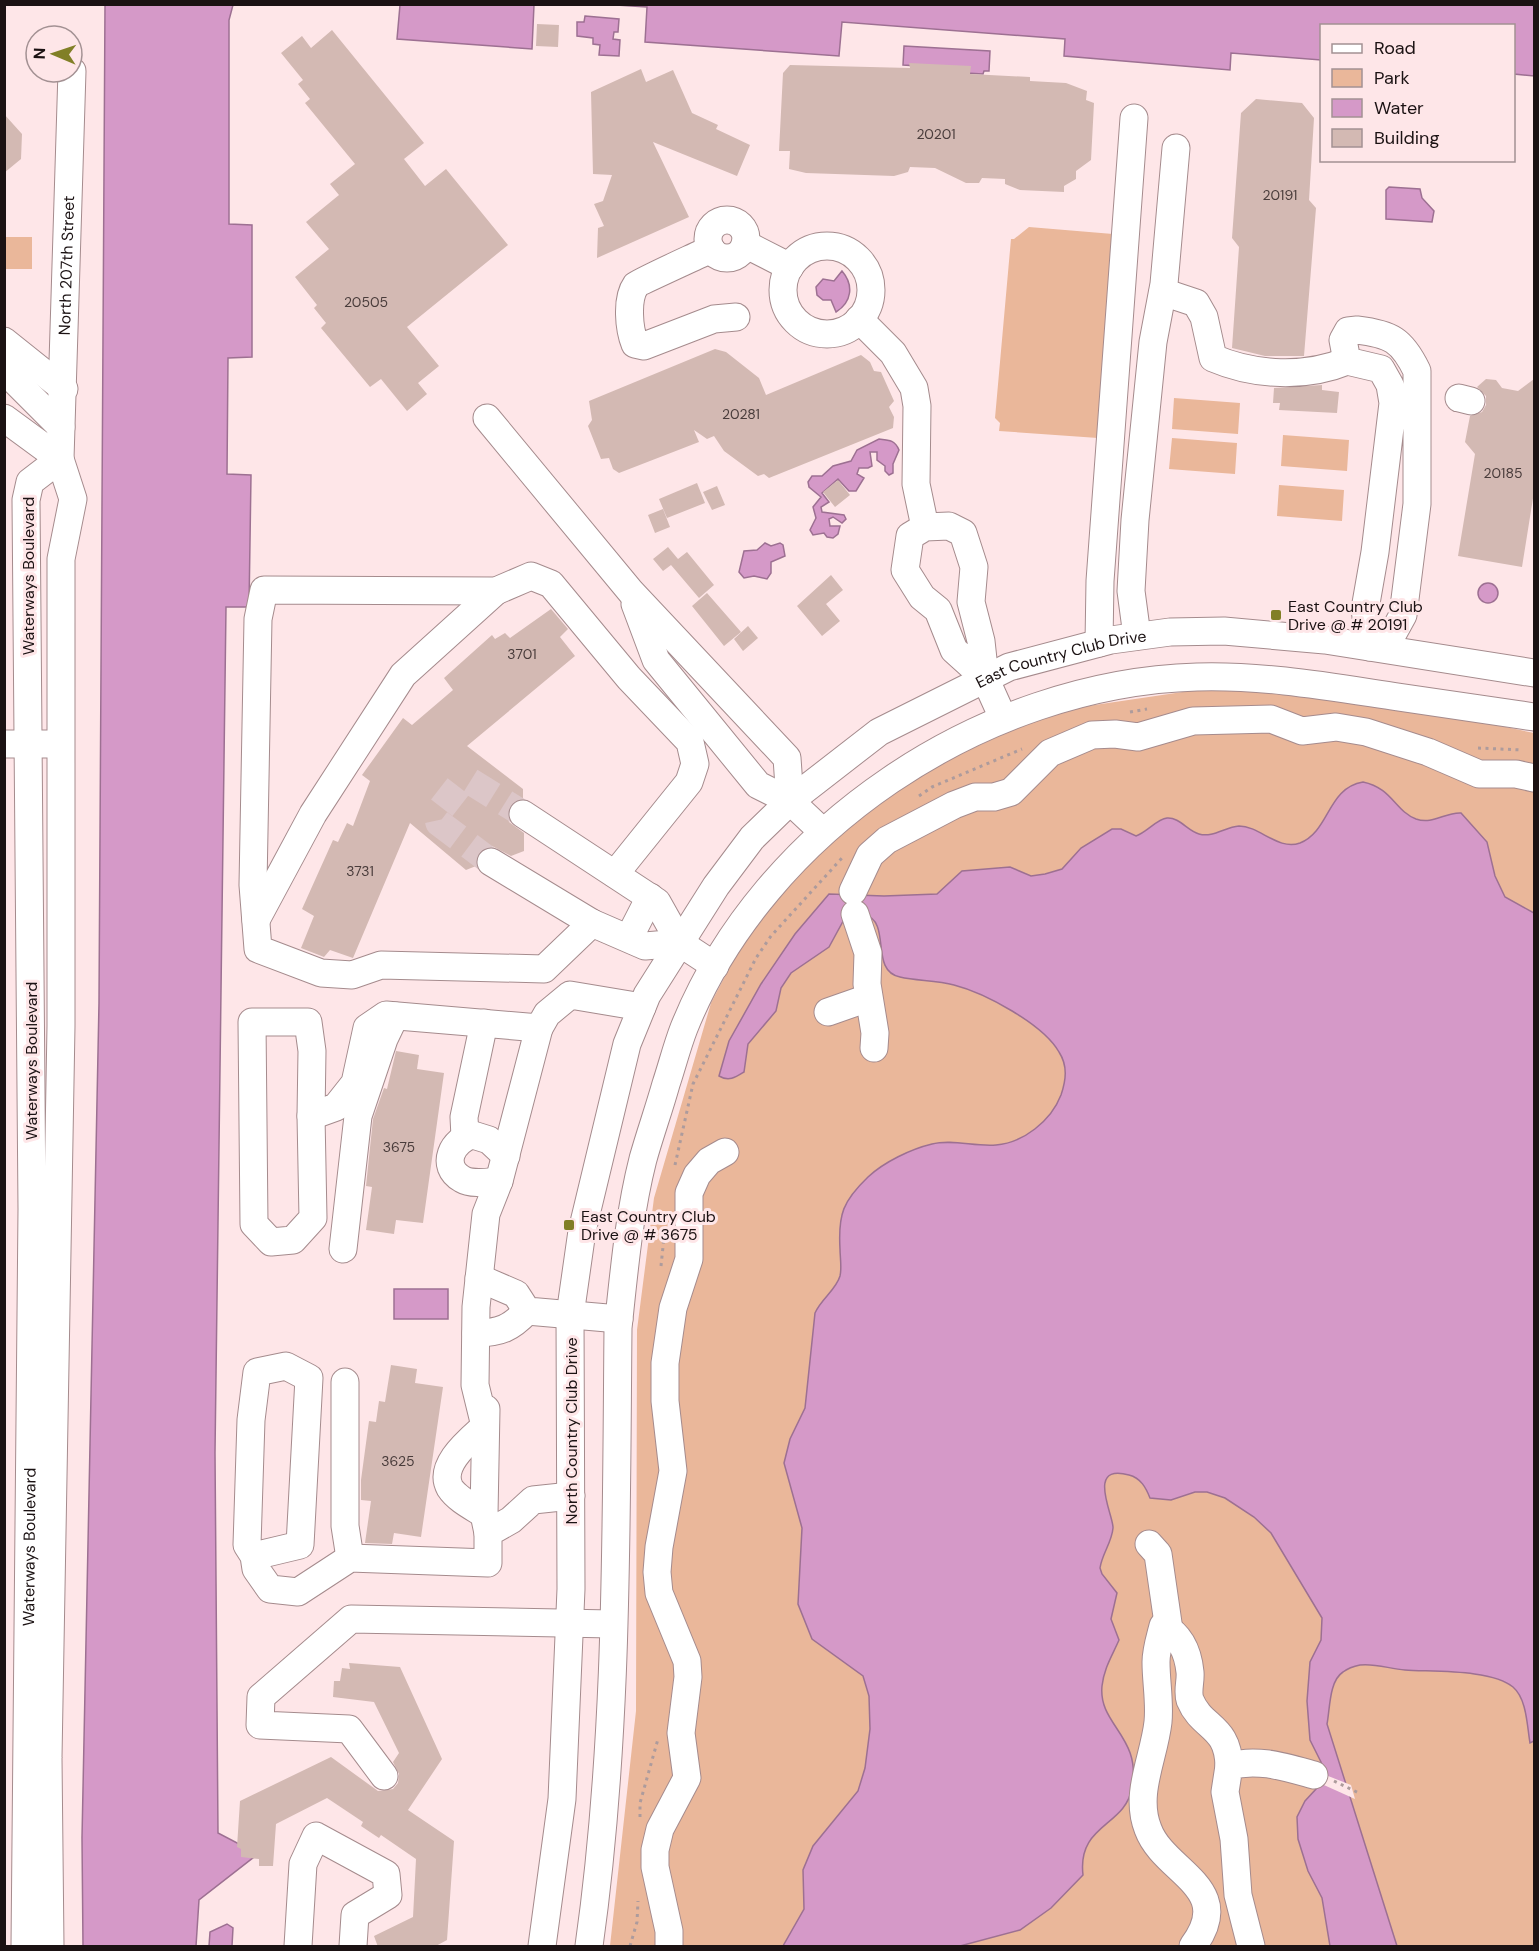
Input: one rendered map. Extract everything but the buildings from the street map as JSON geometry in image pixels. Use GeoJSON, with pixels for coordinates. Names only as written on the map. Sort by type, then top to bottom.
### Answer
{"type":"FeatureCollection","features":[{"type":"Feature","properties":{"kind":"street","name":"North 207th Street"},"geometry":{"type":"LineString","coordinates":[[60,459],[64,389],[72,84]]}},
{"type":"Feature","properties":{"kind":"street"},"geometry":{"type":"LineString","coordinates":[[1099,643],[1101,558],[1134,118]]}},
{"type":"Feature","properties":{"kind":"street"},"geometry":{"type":"LineString","coordinates":[[1137,636],[1131,591],[1136,520],[1154,342],[1163,292],[1176,148]]}},
{"type":"Feature","properties":{"kind":"street"},"geometry":{"type":"LineString","coordinates":[[736,317],[714,319],[644,346],[635,345],[632,335],[630,301],[635,287],[641,280],[660,274],[711,249],[710,231],[713,226],[724,220],[741,226],[746,237],[745,244],[790,267]]}},
{"type":"Feature","properties":{"kind":"street"},"geometry":{"type":"LineString","coordinates":[[817,247],[832,247],[847,251],[856,258],[868,278],[870,292],[867,307],[860,319],[838,333],[812,332],[800,326],[791,316],[783,292],[785,276],[803,253],[817,247]]}},
{"type":"Feature","properties":{"kind":"street"},"geometry":{"type":"LineString","coordinates":[[1163,292],[1196,303],[1204,317],[1214,358],[1230,366],[1291,373],[1322,371],[1347,362],[1381,369],[1390,385],[1393,403],[1365,609],[1370,647],[1362,691]]}},
{"type":"Feature","properties":{"kind":"street"},"geometry":{"type":"LineString","coordinates":[[860,319],[893,353],[914,388],[917,406],[916,484],[925,526]]}},
{"type":"Feature","properties":{"kind":"street"},"geometry":{"type":"LineString","coordinates":[[1347,362],[1342,340],[1348,331],[1381,332],[1401,345],[1417,371],[1417,483],[1403,615],[1392,635],[1370,647]]}},
{"type":"Feature","properties":{"kind":"street"},"geometry":{"type":"LineString","coordinates":[[4,341],[64,389]]}},
{"type":"Feature","properties":{"kind":"street"},"geometry":{"type":"LineString","coordinates":[[1381,369],[1401,345]]}},
{"type":"Feature","properties":{"kind":"street"},"geometry":{"type":"LineString","coordinates":[[4,370],[61,427]]}},
{"type":"Feature","properties":{"kind":"street"},"geometry":{"type":"LineString","coordinates":[[4,418],[60,459]]}},
{"type":"Feature","properties":{"kind":"street"},"geometry":{"type":"LineString","coordinates":[[487,418],[631,592],[787,758],[790,801]]}},
{"type":"Feature","properties":{"kind":"street","name":"Waterways Boulevard"},"geometry":{"type":"LineString","coordinates":[[25,1947],[15,1894],[27,1649],[61,1026],[61,559],[73,499],[60,459],[30,482],[26,500],[17,744],[32,1209],[27,1649],[48,1758],[50,1947]]}},
{"type":"Feature","properties":{"kind":"street"},"geometry":{"type":"LineString","coordinates":[[1383,482],[1417,483]]}},
{"type":"Feature","properties":{"kind":"street"},"geometry":{"type":"LineString","coordinates":[[985,678],[954,651],[938,610],[922,597],[905,570],[910,536],[925,526],[949,526],[963,533],[970,550],[974,567],[971,602],[981,641],[985,678],[1003,718]]}},
{"type":"Feature","properties":{"kind":"street"},"geometry":{"type":"LineString","coordinates":[[256,920],[313,814],[404,675],[496,591],[531,576],[551,584],[629,678],[690,742],[695,764],[689,782],[615,874]]}},
{"type":"Feature","properties":{"kind":"street"},"geometry":{"type":"LineString","coordinates":[[496,591],[264,590],[258,619],[253,885],[258,949],[321,974],[352,975],[381,965],[544,969],[592,923]]}},
{"type":"Feature","properties":{"kind":"street"},"geometry":{"type":"LineString","coordinates":[[631,592],[656,660],[758,785],[790,801],[823,832]]}},
{"type":"Feature","properties":{"kind":"street","name":"East Country Club Drive"},"geometry":{"type":"LineString","coordinates":[[682,939],[752,838],[790,801],[879,732],[1009,667],[1099,643],[1137,636],[1170,632],[1224,631],[1325,640],[1534,673]]}},
{"type":"Feature","properties":{"kind":"street"},"geometry":{"type":"LineString","coordinates":[[589,1947],[596,1899],[611,1710],[619,1319],[623,1274],[643,1158],[684,1028],[715,966],[737,931],[771,887],[823,832],[875,790],[970,733],[1003,718],[1112,686],[1196,677],[1302,681],[1534,717]]}},
{"type":"Feature","properties":{"kind":"street"},"geometry":{"type":"LineString","coordinates":[[874,1048],[875,1033],[868,998],[868,953],[854,902],[870,855],[888,840],[954,805],[975,797],[994,797],[1011,792],[1050,753],[1092,735],[1115,734],[1138,737],[1193,721],[1271,719],[1302,731],[1336,727],[1366,732],[1428,752],[1479,774],[1516,774],[1534,778]]}},
{"type":"Feature","properties":{"kind":"street"},"geometry":{"type":"LineString","coordinates":[[17,744],[61,744]]}},
{"type":"Feature","properties":{"kind":"street"},"geometry":{"type":"LineString","coordinates":[[523,814],[657,902],[682,939],[715,966]]}},
{"type":"Feature","properties":{"kind":"street"},"geometry":{"type":"LineString","coordinates":[[491,862],[592,923],[645,946],[682,939]]}},
{"type":"Feature","properties":{"kind":"street"},"geometry":{"type":"LineString","coordinates":[[629,939],[650,897]]}},
{"type":"Feature","properties":{"kind":"street","name":"North Country Club Drive"},"geometry":{"type":"LineString","coordinates":[[542,1947],[562,1799],[571,1496],[570,1315],[582,1231],[627,1044],[642,1006],[682,939]]}},
{"type":"Feature","properties":{"kind":"street"},"geometry":{"type":"LineString","coordinates":[[254,1556],[300,1545],[309,1378],[286,1366],[257,1372],[251,1420],[247,1545],[254,1556],[256,1569],[270,1589],[298,1592],[350,1558],[488,1563],[485,1426],[475,1385],[487,1281],[500,1215],[499,1181],[539,1028],[547,1014],[570,995],[642,1006]]}},
{"type":"Feature","properties":{"kind":"street"},"geometry":{"type":"LineString","coordinates":[[828,1012],[868,998]]}},
{"type":"Feature","properties":{"kind":"street"},"geometry":{"type":"LineString","coordinates":[[310,1116],[336,1107],[355,1083],[367,1028],[386,1015],[539,1028]]}},
{"type":"Feature","properties":{"kind":"street"},"geometry":{"type":"LineString","coordinates":[[343,1250],[358,1116],[384,1039],[395,1016]]}},
{"type":"Feature","properties":{"kind":"street"},"geometry":{"type":"LineString","coordinates":[[252,1022],[308,1022],[312,1051],[310,1116],[314,1218],[293,1240],[271,1242],[254,1224],[252,1022]]}},
{"type":"Feature","properties":{"kind":"street"},"geometry":{"type":"LineString","coordinates":[[465,1137],[464,1117],[484,1023]]}},
{"type":"Feature","properties":{"kind":"street"},"geometry":{"type":"LineString","coordinates":[[499,1181],[469,1182],[456,1175],[450,1162],[450,1154],[458,1141],[465,1137],[481,1136],[506,1156]]}},
{"type":"Feature","properties":{"kind":"street"},"geometry":{"type":"LineString","coordinates":[[669,1947],[655,1850],[660,1829],[687,1778],[681,1733],[688,1677],[687,1661],[659,1593],[657,1572],[658,1548],[673,1471],[665,1401],[665,1363],[674,1308],[689,1259],[689,1193],[697,1175],[709,1161],[725,1152]]}},
{"type":"Feature","properties":{"kind":"street"},"geometry":{"type":"LineString","coordinates":[[487,1281],[516,1294],[528,1311],[619,1319]]}},
{"type":"Feature","properties":{"kind":"street"},"geometry":{"type":"LineString","coordinates":[[482,1333],[513,1326],[528,1311]]}},
{"type":"Feature","properties":{"kind":"street"},"geometry":{"type":"LineString","coordinates":[[345,1382],[345,1526],[350,1558]]}},
{"type":"Feature","properties":{"kind":"street"},"geometry":{"type":"LineString","coordinates":[[485,1426],[454,1453],[448,1478],[449,1487],[486,1524]]}},
{"type":"Feature","properties":{"kind":"street"},"geometry":{"type":"LineString","coordinates":[[486,1524],[512,1520],[533,1500],[571,1496]]}},
{"type":"Feature","properties":{"kind":"street"},"geometry":{"type":"LineString","coordinates":[[1149,1544],[1158,1554],[1169,1630]]}},
{"type":"Feature","properties":{"kind":"street"},"geometry":{"type":"LineString","coordinates":[[384,1776],[349,1729],[260,1725],[261,1697],[351,1619],[612,1624]]}},
{"type":"Feature","properties":{"kind":"street"},"geometry":{"type":"LineString","coordinates":[[1193,1947],[1202,1935],[1208,1913],[1203,1895],[1193,1880],[1160,1848],[1149,1832],[1142,1811],[1143,1788],[1158,1719],[1156,1660],[1163,1626],[1176,1633],[1184,1647],[1190,1671],[1189,1696],[1196,1712],[1220,1733],[1229,1754],[1224,1792],[1234,1839],[1238,1895],[1251,1947]]}},
{"type":"Feature","properties":{"kind":"street"},"geometry":{"type":"LineString","coordinates":[[1229,1766],[1245,1761],[1269,1764],[1314,1775]]}},
{"type":"Feature","properties":{"kind":"street"},"geometry":{"type":"LineString","coordinates":[[298,1947],[303,1864],[316,1836],[386,1874],[388,1895],[355,1914],[353,1947]]}},
{"type":"Feature","properties":{"kind":"path"},"geometry":{"type":"LineString","coordinates":[[1119,714],[1152,708]]}},
{"type":"Feature","properties":{"kind":"path"},"geometry":{"type":"LineString","coordinates":[[912,800],[932,787],[1023,748]]}},
{"type":"Feature","properties":{"kind":"path"},"geometry":{"type":"LineString","coordinates":[[1473,748],[1525,751]]}},
{"type":"Feature","properties":{"kind":"path"},"geometry":{"type":"LineString","coordinates":[[673,1175],[693,1083],[756,958],[771,936],[848,852]]}},
{"type":"Feature","properties":{"kind":"path"},"geometry":{"type":"LineString","coordinates":[[661,1272],[665,1229]]}},
{"type":"Feature","properties":{"kind":"path"},"geometry":{"type":"LineString","coordinates":[[640,1827],[640,1803],[661,1729]]}},
{"type":"Feature","properties":{"kind":"path"},"geometry":{"type":"LineString","coordinates":[[630,1947],[637,1922],[638,1898]]}},
{"type":"Feature","properties":{"kind":"green space"},"geometry":{"type":"Polygon","coordinates":[[[1029,227],[1113,234],[1098,438],[999,431],[1000,423],[995,418],[1011,239],[1029,227]]]}},
{"type":"Feature","properties":{"kind":"green space"},"geometry":{"type":"Polygon","coordinates":[[[5,237],[32,237],[32,269],[5,269],[5,237]]]}},
{"type":"Feature","properties":{"kind":"green space"},"geometry":{"type":"Polygon","coordinates":[[[1174,398],[1240,403],[1238,434],[1172,429],[1174,398]]]}},
{"type":"Feature","properties":{"kind":"green space"},"geometry":{"type":"Polygon","coordinates":[[[1283,435],[1349,440],[1347,471],[1281,466],[1283,435]]]}},
{"type":"Feature","properties":{"kind":"green space"},"geometry":{"type":"Polygon","coordinates":[[[1172,438],[1237,443],[1235,474],[1169,469],[1172,438]]]}},
{"type":"Feature","properties":{"kind":"green space"},"geometry":{"type":"Polygon","coordinates":[[[1279,485],[1344,490],[1342,521],[1277,516],[1279,485]]]}},
{"type":"Feature","properties":{"kind":"green space"},"geometry":{"type":"Polygon","coordinates":[[[1223,686],[1397,704],[1534,733],[1534,1946],[610,1946],[636,1711],[637,1330],[654,1198],[711,1003],[747,934],[815,852],[925,770],[1054,711],[1223,686]]]}},
{"type":"Feature","properties":{"kind":"water"},"geometry":{"type":"Polygon","coordinates":[[[105,5],[233,5],[229,20],[229,224],[252,225],[252,357],[228,358],[227,474],[251,475],[249,607],[226,607],[215,1453],[218,1833],[258,1854],[199,1900],[196,1946],[83,1946],[82,1838],[99,1003],[105,5]]]}},
{"type":"Feature","properties":{"kind":"water"},"geometry":{"type":"Polygon","coordinates":[[[400,5],[534,5],[532,49],[397,39],[400,5]]]}},
{"type":"Feature","properties":{"kind":"water"},"geometry":{"type":"Polygon","coordinates":[[[616,5],[1534,5],[1534,76],[1515,74],[1515,24],[1320,24],[1320,60],[1231,53],[1230,70],[1064,56],[1065,39],[842,22],[839,56],[645,42],[647,7],[616,5]]]}},
{"type":"Feature","properties":{"kind":"water"},"geometry":{"type":"Polygon","coordinates":[[[585,16],[619,19],[618,32],[614,32],[613,39],[620,40],[619,56],[599,55],[600,45],[593,44],[593,38],[577,36],[577,22],[584,22],[585,16]]]}},
{"type":"Feature","properties":{"kind":"water"},"geometry":{"type":"Polygon","coordinates":[[[904,46],[990,51],[989,71],[984,71],[983,74],[966,73],[966,69],[903,65],[904,46]]]}},
{"type":"Feature","properties":{"kind":"water"},"geometry":{"type":"Polygon","coordinates":[[[1389,187],[1420,189],[1422,198],[1434,211],[1432,222],[1386,219],[1386,190],[1389,187]]]}},
{"type":"Feature","properties":{"kind":"water"},"geometry":{"type":"Polygon","coordinates":[[[842,271],[850,287],[850,293],[845,303],[836,312],[831,300],[823,300],[817,295],[816,287],[823,279],[834,281],[842,271]]]}},
{"type":"Feature","properties":{"kind":"water"},"geometry":{"type":"Polygon","coordinates":[[[879,439],[894,442],[899,450],[893,464],[893,473],[889,475],[885,471],[885,466],[877,460],[877,452],[870,452],[872,466],[859,468],[857,474],[864,478],[856,491],[849,491],[838,479],[822,493],[829,502],[821,507],[822,512],[844,515],[846,519],[842,523],[833,517],[829,519],[830,526],[840,526],[838,534],[833,538],[827,537],[824,533],[813,535],[810,530],[816,518],[813,507],[821,497],[809,487],[808,482],[812,476],[822,476],[833,466],[851,461],[857,450],[879,439]]]}},
{"type":"Feature","properties":{"kind":"water"},"geometry":{"type":"Polygon","coordinates":[[[765,543],[771,546],[780,543],[783,545],[785,556],[771,562],[771,573],[767,579],[754,576],[744,578],[739,572],[744,551],[757,550],[765,543]]]}},
{"type":"Feature","properties":{"kind":"water"},"geometry":{"type":"Polygon","coordinates":[[[1484,583],[1492,583],[1498,589],[1498,597],[1492,603],[1484,603],[1478,597],[1478,589],[1484,583]]]}},
{"type":"Feature","properties":{"kind":"water"},"geometry":{"type":"Polygon","coordinates":[[[1363,782],[1381,789],[1403,811],[1416,819],[1428,820],[1461,813],[1487,842],[1495,876],[1505,897],[1534,913],[1534,1741],[1530,1743],[1526,1713],[1518,1692],[1503,1681],[1491,1677],[1461,1672],[1405,1670],[1377,1665],[1358,1665],[1338,1676],[1331,1696],[1327,1724],[1397,1946],[1330,1946],[1322,1898],[1308,1871],[1298,1839],[1297,1817],[1305,1801],[1316,1789],[1323,1766],[1310,1740],[1307,1701],[1310,1662],[1321,1640],[1322,1618],[1271,1533],[1254,1517],[1225,1498],[1207,1492],[1195,1492],[1171,1500],[1150,1498],[1145,1487],[1137,1478],[1116,1473],[1108,1477],[1105,1483],[1113,1528],[1100,1568],[1117,1593],[1111,1619],[1119,1640],[1102,1686],[1106,1711],[1126,1743],[1131,1756],[1132,1788],[1128,1801],[1121,1811],[1094,1835],[1087,1845],[1083,1858],[1083,1875],[1051,1908],[1020,1930],[960,1946],[783,1946],[804,1909],[803,1870],[813,1846],[858,1791],[865,1768],[870,1729],[869,1696],[863,1676],[812,1639],[798,1604],[802,1528],[784,1463],[790,1439],[805,1408],[815,1313],[840,1276],[841,1217],[853,1193],[874,1171],[915,1149],[940,1143],[996,1145],[1026,1135],[1043,1122],[1056,1105],[1063,1089],[1065,1073],[1062,1057],[1051,1041],[1027,1021],[997,1002],[954,985],[900,977],[891,973],[882,957],[878,927],[873,919],[861,914],[847,914],[829,947],[791,973],[781,988],[776,1011],[748,1044],[744,1072],[726,1079],[719,1076],[729,1041],[761,984],[795,934],[829,894],[884,896],[937,894],[962,871],[1010,867],[1031,876],[1045,874],[1062,869],[1081,848],[1112,829],[1121,829],[1136,836],[1167,818],[1176,820],[1199,834],[1209,835],[1239,826],[1292,845],[1310,837],[1342,792],[1363,782]]]}},
{"type":"Feature","properties":{"kind":"water"},"geometry":{"type":"Polygon","coordinates":[[[394,1289],[448,1289],[448,1319],[394,1319],[394,1289]]]}},
{"type":"Feature","properties":{"kind":"water"},"geometry":{"type":"Polygon","coordinates":[[[227,1924],[233,1928],[232,1946],[209,1946],[210,1932],[227,1924]]]}},
{"type":"Feature","properties":{"kind":"pier"},"geometry":{"type":"Polygon","coordinates":[[[1318,1772],[1351,1785],[1355,1799],[1315,1781],[1318,1772]]]}},
{"type":"Feature","properties":{"kind":"tunnel"},"geometry":{"type":"LineString","coordinates":[[491,862],[439,823],[437,814],[461,783],[470,781],[523,814]]}},
{"type":"Feature","properties":{"kind":"place","name":"East Country Club Drive @ # 20191"},"geometry":{"type":"Point","coordinates":[1276,615]}},
{"type":"Feature","properties":{"kind":"place","name":"East Country Club Drive @ # 3675"},"geometry":{"type":"Point","coordinates":[569,1225]}}]}
